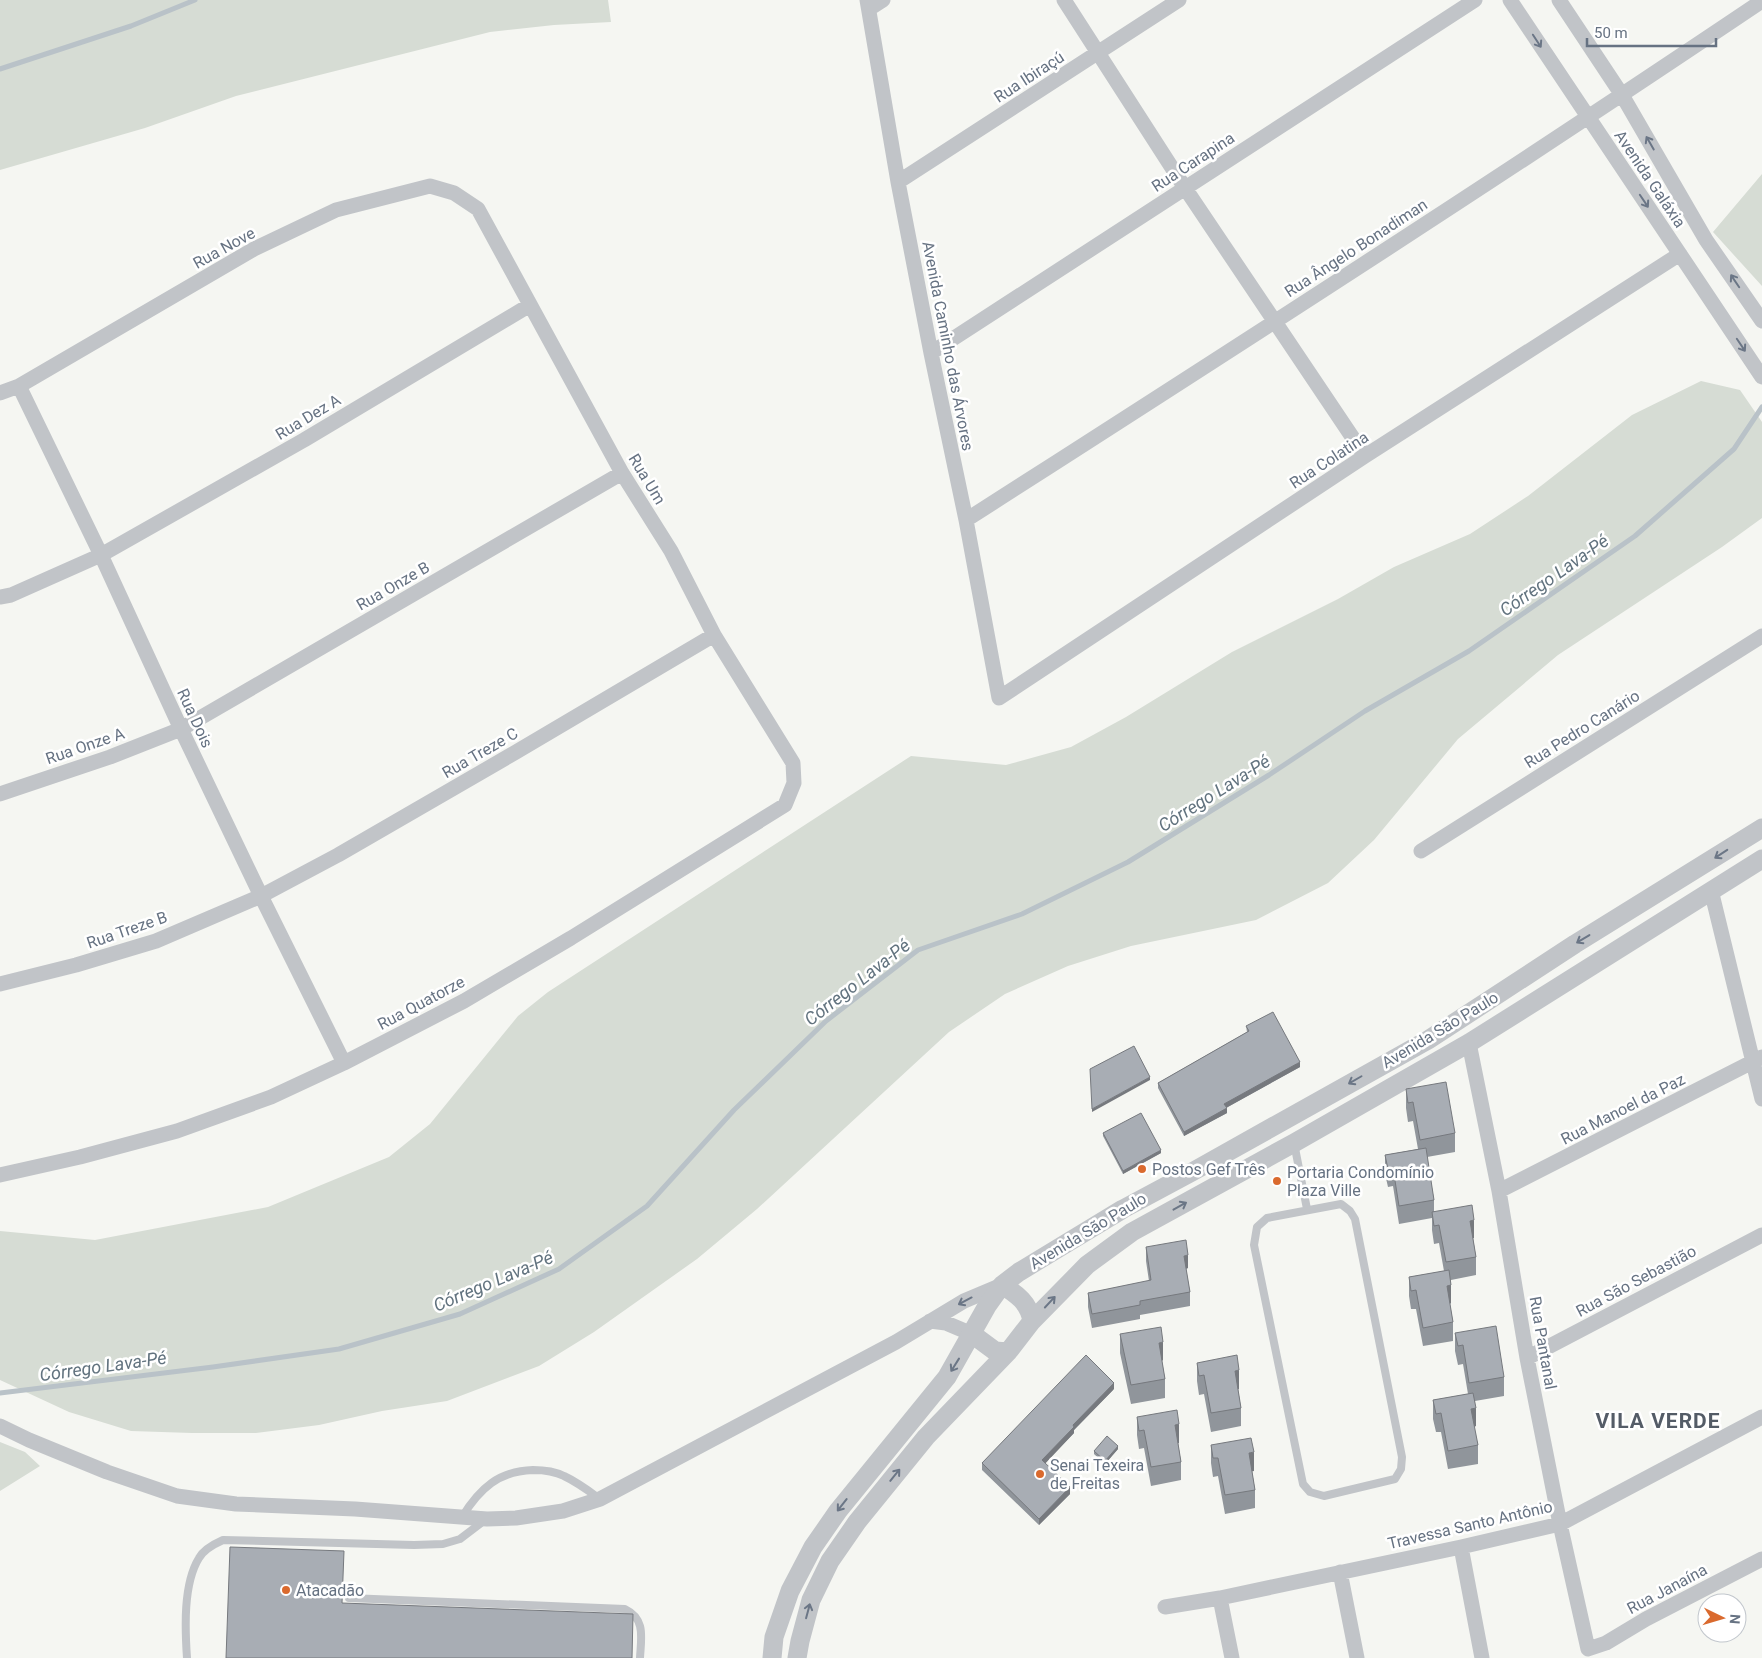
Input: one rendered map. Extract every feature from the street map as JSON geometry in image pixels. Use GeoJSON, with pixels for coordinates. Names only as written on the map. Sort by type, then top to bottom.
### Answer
{"type":"FeatureCollection","features":[{"type":"Feature","properties":{"kind":"street"},"geometry":{"type":"LineString","coordinates":[[868,5],[883,0]]}},
{"type":"Feature","properties":{"kind":"street"},"geometry":{"type":"LineString","coordinates":[[1064,0],[1185,188],[1365,456]]}},
{"type":"Feature","properties":{"kind":"street","name":"Rua Ibiraçú"},"geometry":{"type":"LineString","coordinates":[[898,182],[1179,0]]}},
{"type":"Feature","properties":{"kind":"street","name":"Rua Carapina"},"geometry":{"type":"LineString","coordinates":[[931,353],[1475,0]]}},
{"type":"Feature","properties":{"kind":"street","name":"Avenida Galáxia"},"geometry":{"type":"LineString","coordinates":[[1510,0],[1762,377]]}},
{"type":"Feature","properties":{"kind":"street","name":"Avenida Galáxia"},"geometry":{"type":"LineString","coordinates":[[1560,0],[1622,95],[1706,240],[1762,321]]}},
{"type":"Feature","properties":{"kind":"street","name":"Rua Ângelo Bonadiman"},"geometry":{"type":"LineString","coordinates":[[966,520],[1274,322],[1622,95],[1762,1]]}},
{"type":"Feature","properties":{"kind":"street","name":"Avenida Caminho das Árvores"},"geometry":{"type":"LineString","coordinates":[[868,5],[898,182],[966,520],[999,698]]}},
{"type":"Feature","properties":{"kind":"street","name":"Rua Nove"},"geometry":{"type":"LineString","coordinates":[[0,393],[19,386],[254,249],[336,210],[430,186],[454,193],[478,209]]}},
{"type":"Feature","properties":{"kind":"street","name":"Rua Um"},"geometry":{"type":"LineString","coordinates":[[478,209],[622,473],[671,551],[714,635],[793,763]]}},
{"type":"Feature","properties":{"kind":"street","name":"Rua Colatina"},"geometry":{"type":"LineString","coordinates":[[999,698],[1365,456],[1680,254]]}},
{"type":"Feature","properties":{"kind":"street","name":"Rua Dez A"},"geometry":{"type":"LineString","coordinates":[[0,597],[11,595],[101,556],[304,440],[530,305]]}},
{"type":"Feature","properties":{"kind":"street","name":"Rua Dois"},"geometry":{"type":"LineString","coordinates":[[19,386],[261,896],[344,1063]]}},
{"type":"Feature","properties":{"kind":"street","name":"Rua Onze B"},"geometry":{"type":"LineString","coordinates":[[181,729],[622,473]]}},
{"type":"Feature","properties":{"kind":"street","name":"Rua Treze C"},"geometry":{"type":"LineString","coordinates":[[261,896],[338,855],[714,635]]}},
{"type":"Feature","properties":{"kind":"street","name":"Rua Pedro Canário"},"geometry":{"type":"LineString","coordinates":[[1421,851],[1762,636]]}},
{"type":"Feature","properties":{"kind":"street","name":"Rua Onze A"},"geometry":{"type":"LineString","coordinates":[[0,794],[110,757],[181,729]]}},
{"type":"Feature","properties":{"kind":"street","name":"Rua Quatorze"},"geometry":{"type":"LineString","coordinates":[[0,1175],[80,1158],[177,1131],[271,1097],[344,1063],[464,1001],[571,938],[785,805],[794,783],[793,763]]}},
{"type":"Feature","properties":{"kind":"street","name":"Avenida São Paulo"},"geometry":{"type":"LineString","coordinates":[[772,1658],[774,1637],[790,1591],[813,1547],[838,1511],[947,1377],[987,1306],[1002,1285],[1019,1272],[1123,1209],[1428,1040],[1575,944],[1762,828]]}},
{"type":"Feature","properties":{"kind":"street","name":"Avenida São Paulo"},"geometry":{"type":"LineString","coordinates":[[797,1658],[811,1600],[830,1561],[852,1530],[926,1437],[1008,1352],[1032,1321],[1086,1264],[1132,1232],[1294,1144],[1469,1042],[1762,860]]}},
{"type":"Feature","properties":{"kind":"street"},"geometry":{"type":"LineString","coordinates":[[1711,890],[1758,1060],[1762,1099]]}},
{"type":"Feature","properties":{"kind":"street","name":"Rua Treze B"},"geometry":{"type":"LineString","coordinates":[[0,984],[76,965],[156,940],[261,896]]}},
{"type":"Feature","properties":{"kind":"street","name":"Rua Pantanal"},"geometry":{"type":"LineString","coordinates":[[1469,1042],[1499,1191],[1527,1358],[1560,1524],[1588,1649]]}},
{"type":"Feature","properties":{"kind":"street","name":"Rua Manoel da Paz"},"geometry":{"type":"LineString","coordinates":[[1499,1191],[1758,1060]]}},
{"type":"Feature","properties":{"kind":"street","name":"Rua São Sebastião"},"geometry":{"type":"LineString","coordinates":[[1527,1358],[1762,1235]]}},
{"type":"Feature","properties":{"kind":"street"},"geometry":{"type":"LineString","coordinates":[[0,1426],[107,1472],[177,1496],[236,1504],[355,1509],[487,1519],[516,1518],[562,1510],[600,1499],[896,1342],[964,1301],[1002,1285],[1021,1298],[1031,1312],[1032,1321]]}},
{"type":"Feature","properties":{"kind":"street"},"geometry":{"type":"LineString","coordinates":[[930,1321],[946,1323],[972,1334],[995,1351],[1008,1352]]}},
{"type":"Feature","properties":{"kind":"street","name":"Travessa Santo Antônio"},"geometry":{"type":"LineString","coordinates":[[1165,1606],[1220,1598],[1560,1524],[1762,1417]]}},
{"type":"Feature","properties":{"kind":"street"},"geometry":{"type":"LineString","coordinates":[[1461,1547],[1482,1658]]}},
{"type":"Feature","properties":{"kind":"street","name":"Rua Janaína"},"geometry":{"type":"LineString","coordinates":[[1588,1649],[1606,1643],[1646,1619],[1762,1559]]}},
{"type":"Feature","properties":{"kind":"street"},"geometry":{"type":"LineString","coordinates":[[1340,1572],[1357,1658]]}},
{"type":"Feature","properties":{"kind":"street"},"geometry":{"type":"LineString","coordinates":[[1220,1598],[1232,1658]]}},
{"type":"Feature","properties":{"kind":"lane"},"geometry":{"type":"LineString","coordinates":[[1294,1144],[1307,1209]]}},
{"type":"Feature","properties":{"kind":"lane"},"geometry":{"type":"LineString","coordinates":[[1341,1204],[1356,1219],[1402,1457],[1400,1469],[1395,1479],[1324,1496],[1310,1492],[1303,1484],[1254,1245],[1257,1227],[1267,1218],[1307,1209],[1341,1204]]}},
{"type":"Feature","properties":{"kind":"lane"},"geometry":{"type":"LineString","coordinates":[[462,1517],[471,1503],[488,1485],[506,1474],[525,1471],[547,1470],[564,1476],[600,1499]]}},
{"type":"Feature","properties":{"kind":"lane"},"geometry":{"type":"LineString","coordinates":[[187,1658],[186,1639],[191,1576],[199,1557],[211,1545],[223,1540],[241,1539],[357,1544],[443,1544],[460,1539],[487,1519]]}},
{"type":"Feature","properties":{"kind":"lane"},"geometry":{"type":"LineString","coordinates":[[349,1598],[625,1609],[634,1614],[639,1621],[641,1631],[640,1658]]}},
{"type":"Feature","properties":{"kind":"shaded area"},"geometry":{"type":"Polygon","coordinates":[[[0,0],[608,0],[611,22],[554,25],[490,32],[236,96],[145,128],[0,170],[0,0]]]}},
{"type":"Feature","properties":{"kind":"shaded area"},"geometry":{"type":"Polygon","coordinates":[[[1762,174],[1762,286],[1713,232],[1762,174]]]}},
{"type":"Feature","properties":{"kind":"shaded area"},"geometry":{"type":"Polygon","coordinates":[[[1701,381],[1740,390],[1762,422],[1762,518],[1722,547],[1558,655],[1458,739],[1374,840],[1328,883],[1256,920],[1131,946],[1068,966],[1005,994],[949,1032],[757,1209],[697,1259],[594,1332],[539,1366],[447,1401],[382,1411],[319,1425],[256,1433],[131,1431],[69,1412],[0,1380],[0,1231],[95,1240],[268,1207],[389,1157],[430,1124],[518,1016],[548,992],[911,756],[1006,765],[1071,747],[1126,717],[1232,652],[1338,599],[1394,567],[1470,534],[1528,496],[1632,415],[1701,381]]]}},
{"type":"Feature","properties":{"kind":"shaded area"},"geometry":{"type":"Polygon","coordinates":[[[0,1442],[25,1452],[40,1466],[0,1491],[0,1442]]]}},
{"type":"Feature","properties":{"kind":"building"},"geometry":{"type":"Polygon","coordinates":[[[1273,1012],[1300,1062],[1224,1104],[1227,1108],[1184,1132],[1158,1083],[1249,1031],[1246,1026],[1273,1012]]]}},
{"type":"Feature","properties":{"kind":"building"},"geometry":{"type":"Polygon","coordinates":[[[1134,1046],[1150,1077],[1092,1109],[1090,1069],[1134,1046]]]}},
{"type":"Feature","properties":{"kind":"building"},"geometry":{"type":"Polygon","coordinates":[[[1446,1082],[1455,1133],[1420,1140],[1413,1102],[1408,1103],[1406,1089],[1446,1082]]]}},
{"type":"Feature","properties":{"kind":"building"},"geometry":{"type":"Polygon","coordinates":[[[1141,1113],[1161,1150],[1123,1171],[1103,1133],[1141,1113]]]}},
{"type":"Feature","properties":{"kind":"building"},"geometry":{"type":"Polygon","coordinates":[[[1426,1148],[1434,1200],[1399,1206],[1393,1168],[1388,1169],[1385,1155],[1426,1148]]]}},
{"type":"Feature","properties":{"kind":"building"},"geometry":{"type":"Polygon","coordinates":[[[1472,1205],[1474,1220],[1470,1221],[1476,1257],[1446,1262],[1439,1225],[1434,1226],[1432,1212],[1472,1205]]]}},
{"type":"Feature","properties":{"kind":"building"},"geometry":{"type":"Polygon","coordinates":[[[1186,1240],[1188,1255],[1184,1256],[1190,1292],[1140,1301],[1140,1305],[1092,1314],[1088,1293],[1151,1280],[1146,1247],[1186,1240]]]}},
{"type":"Feature","properties":{"kind":"building"},"geometry":{"type":"Polygon","coordinates":[[[1449,1270],[1451,1285],[1447,1286],[1453,1322],[1423,1328],[1416,1290],[1411,1291],[1409,1277],[1449,1270]]]}},
{"type":"Feature","properties":{"kind":"building"},"geometry":{"type":"Polygon","coordinates":[[[1496,1326],[1504,1377],[1469,1383],[1463,1345],[1458,1346],[1455,1333],[1496,1326]]]}},
{"type":"Feature","properties":{"kind":"building"},"geometry":{"type":"Polygon","coordinates":[[[1161,1327],[1163,1342],[1159,1343],[1165,1379],[1131,1385],[1120,1334],[1161,1327]]]}},
{"type":"Feature","properties":{"kind":"building"},"geometry":{"type":"Polygon","coordinates":[[[1086,1355],[1114,1383],[1042,1460],[1070,1487],[1039,1519],[982,1463],[1086,1355]]]}},
{"type":"Feature","properties":{"kind":"building"},"geometry":{"type":"Polygon","coordinates":[[[1237,1355],[1239,1370],[1235,1371],[1241,1408],[1211,1413],[1204,1375],[1199,1376],[1197,1363],[1237,1355]]]}},
{"type":"Feature","properties":{"kind":"building"},"geometry":{"type":"Polygon","coordinates":[[[1473,1393],[1476,1408],[1471,1409],[1478,1445],[1448,1451],[1441,1413],[1436,1414],[1433,1400],[1473,1393]]]}},
{"type":"Feature","properties":{"kind":"building"},"geometry":{"type":"Polygon","coordinates":[[[1177,1410],[1179,1424],[1175,1425],[1181,1462],[1151,1467],[1144,1430],[1139,1431],[1137,1417],[1177,1410]]]}},
{"type":"Feature","properties":{"kind":"building"},"geometry":{"type":"Polygon","coordinates":[[[1107,1436],[1118,1446],[1105,1461],[1094,1451],[1107,1436]]]}},
{"type":"Feature","properties":{"kind":"building"},"geometry":{"type":"Polygon","coordinates":[[[1251,1438],[1254,1452],[1249,1453],[1255,1490],[1225,1495],[1218,1458],[1213,1458],[1211,1445],[1251,1438]]]}},
{"type":"Feature","properties":{"kind":"building","name":"Atacadão"},"geometry":{"type":"Polygon","coordinates":[[[230,1547],[344,1551],[342,1603],[633,1614],[632,1658],[226,1658],[230,1547]]]}},
{"type":"Feature","properties":{"kind":"waterway"},"geometry":{"type":"LineString","coordinates":[[0,69],[131,26],[195,0]]}},
{"type":"Feature","properties":{"kind":"waterway","name":"Córrego Lava-Pé"},"geometry":{"type":"LineString","coordinates":[[0,1393],[213,1367],[339,1349],[460,1314],[559,1269],[647,1206],[734,1110],[826,1021],[918,950],[1022,914],[1128,862],[1269,775],[1365,711],[1469,651],[1635,536],[1734,449],[1762,407]]}},
{"type":"Feature","properties":{"kind":"place","name":"Postos Gef Três"},"geometry":{"type":"Point","coordinates":[1142,1169]}},
{"type":"Feature","properties":{"kind":"place","name":"Portaria Condomínio Plaza Ville"},"geometry":{"type":"Point","coordinates":[1277,1181]}},
{"type":"Feature","properties":{"kind":"place","name":"Senai Texeira de Freitas"},"geometry":{"type":"Point","coordinates":[1040,1474]}},
{"type":"Feature","properties":{"kind":"place","name":"Atacadão"},"geometry":{"type":"Point","coordinates":[286,1590]}},
{"type":"Feature","properties":{"kind":"district","name":"VILA VERDE"},"geometry":{"type":"Point","coordinates":[1658,1421]}}]}
